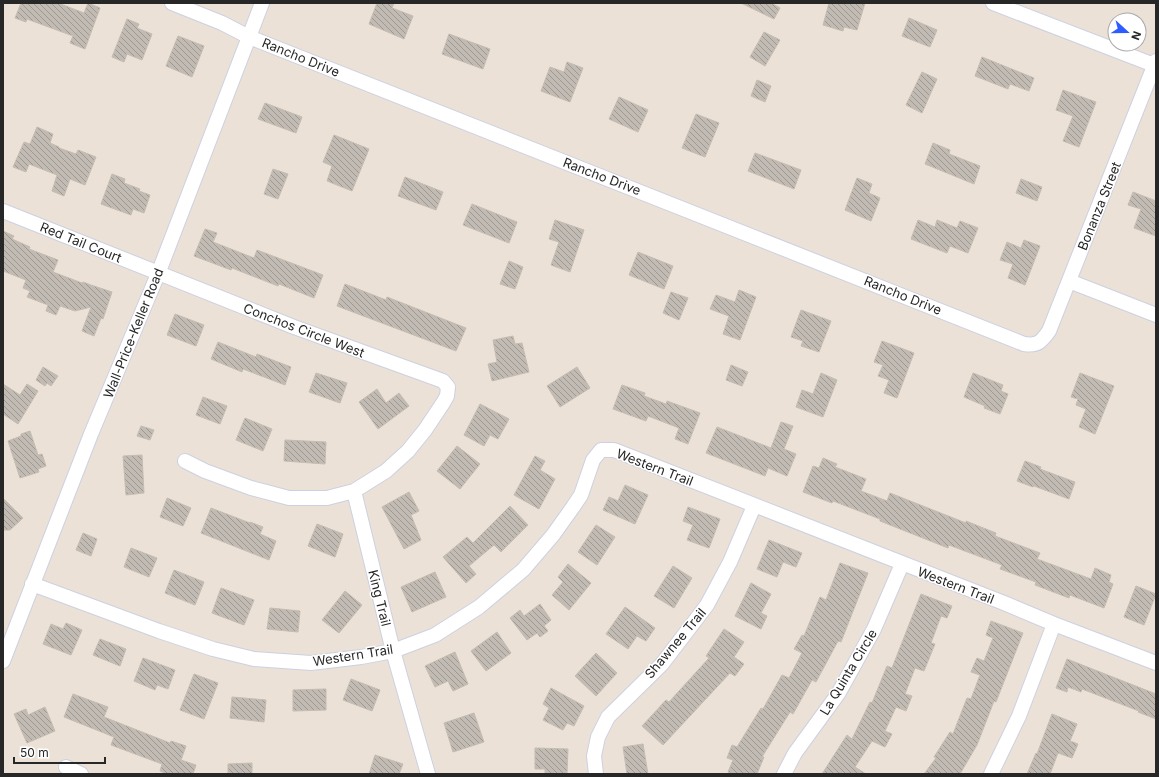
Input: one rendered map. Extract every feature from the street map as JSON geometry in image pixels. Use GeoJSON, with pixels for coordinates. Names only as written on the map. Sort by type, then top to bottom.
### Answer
{"type":"FeatureCollection","features":[{"type":"Feature","properties":{"kind":"street","name":"Rancho Drive"},"geometry":{"type":"LineString","coordinates":[[172,3],[222,23],[249,37],[1024,344],[1033,345]]}},
{"type":"Feature","properties":{"kind":"street","name":"Wall-Price-Keller Road"},"geometry":{"type":"LineString","coordinates":[[3,661],[88,441],[158,274],[262,3]]}},
{"type":"Feature","properties":{"kind":"street"},"geometry":{"type":"LineString","coordinates":[[993,3],[1155,63]]}},
{"type":"Feature","properties":{"kind":"street","name":"Bonanza Street"},"geometry":{"type":"LineString","coordinates":[[1033,345],[1042,340],[1049,332],[1155,63]]}},
{"type":"Feature","properties":{"kind":"street","name":"Red Tail Court"},"geometry":{"type":"LineString","coordinates":[[3,211],[158,274]]}},
{"type":"Feature","properties":{"kind":"street","name":"Conchos Circle West"},"geometry":{"type":"LineString","coordinates":[[158,274],[294,327],[443,381],[448,387],[447,396],[425,430],[408,451],[386,471],[354,490]]}},
{"type":"Feature","properties":{"kind":"street"},"geometry":{"type":"LineString","coordinates":[[1069,281],[1156,315]]}},
{"type":"Feature","properties":{"kind":"street","name":"Western Trail"},"geometry":{"type":"LineString","coordinates":[[32,584],[159,631],[213,649],[254,659],[310,663],[361,657],[393,651],[435,635],[479,607],[523,570],[553,536],[573,507],[580,495],[593,460],[601,450],[614,450],[1156,663]]}},
{"type":"Feature","properties":{"kind":"street"},"geometry":{"type":"LineString","coordinates":[[185,462],[251,488],[289,498],[327,498],[354,490]]}},
{"type":"Feature","properties":{"kind":"street","name":"King Trail"},"geometry":{"type":"LineString","coordinates":[[354,490],[393,651],[428,774]]}},
{"type":"Feature","properties":{"kind":"street","name":"Shawnee Trail"},"geometry":{"type":"LineString","coordinates":[[596,774],[594,756],[598,737],[608,717],[662,664],[707,605],[730,562],[754,506]]}},
{"type":"Feature","properties":{"kind":"street","name":"La Quinta Circle"},"geometry":{"type":"LineString","coordinates":[[784,774],[795,753],[842,688],[874,629],[902,564]]}},
{"type":"Feature","properties":{"kind":"street"},"geometry":{"type":"LineString","coordinates":[[991,774],[1018,716],[1054,624]]}},
{"type":"Feature","properties":{"kind":"street"},"geometry":{"type":"LineString","coordinates":[[66,767],[81,774]]}},
{"type":"Feature","properties":{"kind":"building"},"geometry":{"type":"Polygon","coordinates":[[[21,3],[58,3],[84,13],[88,3],[100,8],[85,49],[70,43],[73,36],[27,19],[26,22],[15,18],[21,3]]]}},
{"type":"Feature","properties":{"kind":"building"},"geometry":{"type":"Polygon","coordinates":[[[377,3],[394,3],[392,8],[413,16],[404,39],[369,24],[377,3]]]}},
{"type":"Feature","properties":{"kind":"building"},"geometry":{"type":"Polygon","coordinates":[[[741,3],[771,3],[780,8],[774,19],[741,3]]]}},
{"type":"Feature","properties":{"kind":"building"},"geometry":{"type":"Polygon","coordinates":[[[829,3],[865,3],[857,30],[844,27],[843,31],[823,25],[829,3]]]}},
{"type":"Feature","properties":{"kind":"building"},"geometry":{"type":"Polygon","coordinates":[[[909,18],[937,30],[930,47],[902,36],[909,18]]]}},
{"type":"Feature","properties":{"kind":"building"},"geometry":{"type":"Polygon","coordinates":[[[127,19],[139,24],[137,28],[152,34],[142,60],[127,54],[124,62],[112,57],[127,19]]]}},
{"type":"Feature","properties":{"kind":"building"},"geometry":{"type":"Polygon","coordinates":[[[764,32],[780,40],[765,66],[750,57],[764,32]]]}},
{"type":"Feature","properties":{"kind":"building"},"geometry":{"type":"Polygon","coordinates":[[[449,34],[490,49],[483,69],[442,54],[449,34]]]}},
{"type":"Feature","properties":{"kind":"building"},"geometry":{"type":"Polygon","coordinates":[[[178,36],[204,46],[192,77],[166,66],[178,36]]]}},
{"type":"Feature","properties":{"kind":"building"},"geometry":{"type":"Polygon","coordinates":[[[982,57],[1034,78],[1029,91],[1010,84],[1008,89],[975,76],[982,57]]]}},
{"type":"Feature","properties":{"kind":"building"},"geometry":{"type":"Polygon","coordinates":[[[567,62],[583,68],[570,102],[541,91],[550,67],[564,72],[567,62]]]}},
{"type":"Feature","properties":{"kind":"building"},"geometry":{"type":"Polygon","coordinates":[[[922,72],[937,79],[922,113],[906,105],[922,72]]]}},
{"type":"Feature","properties":{"kind":"building"},"geometry":{"type":"Polygon","coordinates":[[[757,80],[771,86],[765,102],[751,96],[757,80]]]}},
{"type":"Feature","properties":{"kind":"building"},"geometry":{"type":"Polygon","coordinates":[[[1063,90],[1096,102],[1079,147],[1063,141],[1073,116],[1056,110],[1063,90]]]}},
{"type":"Feature","properties":{"kind":"building"},"geometry":{"type":"Polygon","coordinates":[[[619,97],[648,110],[638,132],[609,119],[619,97]]]}},
{"type":"Feature","properties":{"kind":"building"},"geometry":{"type":"Polygon","coordinates":[[[265,103],[302,117],[296,133],[258,119],[265,103]]]}},
{"type":"Feature","properties":{"kind":"building"},"geometry":{"type":"Polygon","coordinates":[[[696,114],[719,123],[705,157],[682,148],[696,114]]]}},
{"type":"Feature","properties":{"kind":"building"},"geometry":{"type":"Polygon","coordinates":[[[37,127],[53,134],[50,143],[59,148],[76,154],[78,150],[96,157],[85,185],[70,179],[64,196],[52,191],[57,175],[29,164],[26,172],[13,167],[24,142],[30,144],[37,127]]]}},
{"type":"Feature","properties":{"kind":"building"},"geometry":{"type":"Polygon","coordinates":[[[334,135],[369,149],[352,191],[327,181],[332,166],[323,162],[334,135]]]}},
{"type":"Feature","properties":{"kind":"building"},"geometry":{"type":"Polygon","coordinates":[[[933,143],[950,150],[949,154],[980,166],[974,184],[925,164],[933,143]]]}},
{"type":"Feature","properties":{"kind":"building"},"geometry":{"type":"Polygon","coordinates":[[[755,153],[801,170],[794,189],[748,171],[755,153]]]}},
{"type":"Feature","properties":{"kind":"building"},"geometry":{"type":"Polygon","coordinates":[[[273,169],[288,174],[278,199],[264,194],[273,169]]]}},
{"type":"Feature","properties":{"kind":"building"},"geometry":{"type":"Polygon","coordinates":[[[112,174],[125,179],[124,183],[140,189],[139,191],[150,195],[144,213],[133,209],[131,215],[101,204],[112,174]]]}},
{"type":"Feature","properties":{"kind":"building"},"geometry":{"type":"Polygon","coordinates":[[[405,177],[443,192],[436,210],[398,196],[405,177]]]}},
{"type":"Feature","properties":{"kind":"building"},"geometry":{"type":"Polygon","coordinates":[[[857,178],[872,184],[869,193],[880,198],[871,221],[845,210],[857,178]]]}},
{"type":"Feature","properties":{"kind":"building"},"geometry":{"type":"Polygon","coordinates":[[[1021,179],[1042,187],[1037,201],[1016,193],[1021,179]]]}},
{"type":"Feature","properties":{"kind":"building"},"geometry":{"type":"Polygon","coordinates":[[[1133,192],[1156,201],[1156,236],[1134,228],[1141,209],[1128,205],[1133,192]]]}},
{"type":"Feature","properties":{"kind":"building"},"geometry":{"type":"Polygon","coordinates":[[[472,204],[517,222],[509,243],[463,225],[472,204]]]}},
{"type":"Feature","properties":{"kind":"building"},"geometry":{"type":"Polygon","coordinates":[[[555,220],[584,230],[570,272],[551,265],[559,242],[549,239],[555,220]]]}},
{"type":"Feature","properties":{"kind":"building"},"geometry":{"type":"Polygon","coordinates":[[[918,220],[935,227],[937,220],[957,228],[960,221],[978,228],[968,253],[950,246],[947,253],[911,239],[918,220]]]}},
{"type":"Feature","properties":{"kind":"building"},"geometry":{"type":"Polygon","coordinates":[[[205,229],[217,233],[213,242],[254,258],[257,250],[323,275],[314,298],[279,284],[278,286],[232,268],[231,270],[194,256],[205,229]]]}},
{"type":"Feature","properties":{"kind":"building"},"geometry":{"type":"Polygon","coordinates":[[[3,231],[14,236],[12,239],[30,247],[29,249],[58,260],[53,272],[112,292],[103,319],[101,318],[94,336],[82,331],[91,307],[75,311],[60,306],[56,315],[46,311],[48,305],[27,297],[30,291],[23,288],[26,280],[3,271],[3,231]]]}},
{"type":"Feature","properties":{"kind":"building"},"geometry":{"type":"Polygon","coordinates":[[[1024,240],[1040,246],[1025,285],[1008,278],[1013,264],[1000,260],[1007,242],[1021,248],[1024,240]]]}},
{"type":"Feature","properties":{"kind":"building"},"geometry":{"type":"Polygon","coordinates":[[[638,252],[673,266],[664,289],[629,275],[638,252]]]}},
{"type":"Feature","properties":{"kind":"building"},"geometry":{"type":"Polygon","coordinates":[[[509,261],[523,267],[515,289],[500,284],[509,261]]]}},
{"type":"Feature","properties":{"kind":"building"},"geometry":{"type":"Polygon","coordinates":[[[345,284],[386,300],[387,297],[466,328],[456,351],[337,306],[345,284]]]}},
{"type":"Feature","properties":{"kind":"building"},"geometry":{"type":"Polygon","coordinates":[[[739,290],[756,297],[740,340],[723,334],[729,316],[710,309],[716,295],[735,302],[739,290]]]}},
{"type":"Feature","properties":{"kind":"building"},"geometry":{"type":"Polygon","coordinates":[[[671,292],[688,298],[679,320],[663,313],[671,292]]]}},
{"type":"Feature","properties":{"kind":"building"},"geometry":{"type":"Polygon","coordinates":[[[801,310],[831,321],[819,352],[801,346],[803,341],[791,337],[801,310]]]}},
{"type":"Feature","properties":{"kind":"building"},"geometry":{"type":"Polygon","coordinates":[[[175,314],[204,325],[196,346],[167,335],[175,314]]]}},
{"type":"Feature","properties":{"kind":"building"},"geometry":{"type":"Polygon","coordinates":[[[513,336],[515,344],[522,343],[529,372],[492,381],[488,364],[497,362],[493,340],[513,336]]]}},
{"type":"Feature","properties":{"kind":"building"},"geometry":{"type":"Polygon","coordinates":[[[882,341],[914,353],[897,398],[884,393],[889,380],[878,376],[883,365],[874,362],[882,341]]]}},
{"type":"Feature","properties":{"kind":"building"},"geometry":{"type":"Polygon","coordinates":[[[218,342],[256,357],[257,354],[291,367],[285,385],[243,369],[242,372],[211,359],[218,342]]]}},
{"type":"Feature","properties":{"kind":"building"},"geometry":{"type":"Polygon","coordinates":[[[731,365],[748,372],[742,386],[726,380],[731,365]]]}},
{"type":"Feature","properties":{"kind":"building"},"geometry":{"type":"Polygon","coordinates":[[[43,367],[58,376],[51,386],[47,383],[45,386],[36,380],[43,367]]]}},
{"type":"Feature","properties":{"kind":"building"},"geometry":{"type":"Polygon","coordinates":[[[577,367],[590,388],[560,407],[547,386],[577,367]]]}},
{"type":"Feature","properties":{"kind":"building"},"geometry":{"type":"Polygon","coordinates":[[[316,373],[347,383],[340,403],[309,392],[316,373]]]}},
{"type":"Feature","properties":{"kind":"building"},"geometry":{"type":"Polygon","coordinates":[[[821,373],[837,380],[823,417],[796,407],[802,390],[813,394],[821,373]]]}},
{"type":"Feature","properties":{"kind":"building"},"geometry":{"type":"Polygon","coordinates":[[[973,373],[1003,385],[1001,391],[1008,394],[1000,414],[984,408],[985,406],[964,397],[973,373]]]}},
{"type":"Feature","properties":{"kind":"building"},"geometry":{"type":"Polygon","coordinates":[[[1080,373],[1114,386],[1095,434],[1079,427],[1086,409],[1076,405],[1078,399],[1071,397],[1080,373]]]}},
{"type":"Feature","properties":{"kind":"building"},"geometry":{"type":"Polygon","coordinates":[[[3,384],[20,395],[27,384],[38,391],[18,424],[3,414],[3,384]]]}},
{"type":"Feature","properties":{"kind":"building"},"geometry":{"type":"Polygon","coordinates":[[[622,385],[645,393],[644,396],[666,404],[667,401],[700,413],[688,444],[675,439],[679,428],[648,416],[646,421],[613,409],[622,385]]]}},
{"type":"Feature","properties":{"kind":"building"},"geometry":{"type":"Polygon","coordinates":[[[377,389],[386,403],[399,393],[409,406],[378,429],[359,402],[377,389]]]}},
{"type":"Feature","properties":{"kind":"building"},"geometry":{"type":"Polygon","coordinates":[[[203,397],[227,406],[220,424],[196,415],[203,397]]]}},
{"type":"Feature","properties":{"kind":"building"},"geometry":{"type":"Polygon","coordinates":[[[480,404],[509,419],[498,439],[490,435],[484,446],[464,435],[480,404]]]}},
{"type":"Feature","properties":{"kind":"building"},"geometry":{"type":"Polygon","coordinates":[[[245,418],[272,429],[263,451],[236,440],[245,418]]]}},
{"type":"Feature","properties":{"kind":"building"},"geometry":{"type":"Polygon","coordinates":[[[781,422],[793,426],[784,449],[796,454],[787,476],[768,468],[765,476],[706,453],[717,427],[771,448],[781,422]]]}},
{"type":"Feature","properties":{"kind":"building"},"geometry":{"type":"Polygon","coordinates":[[[141,426],[154,430],[150,440],[137,436],[141,426]]]}},
{"type":"Feature","properties":{"kind":"building"},"geometry":{"type":"Polygon","coordinates":[[[30,431],[38,455],[42,454],[46,466],[38,469],[39,472],[20,478],[8,441],[30,431]]]}},
{"type":"Feature","properties":{"kind":"building"},"geometry":{"type":"Polygon","coordinates":[[[285,440],[326,442],[325,464],[284,461],[285,440]]]}},
{"type":"Feature","properties":{"kind":"building"},"geometry":{"type":"Polygon","coordinates":[[[457,446],[480,464],[460,489],[437,471],[457,446]]]}},
{"type":"Feature","properties":{"kind":"building"},"geometry":{"type":"Polygon","coordinates":[[[142,455],[144,493],[126,495],[123,456],[142,455]]]}},
{"type":"Feature","properties":{"kind":"building"},"geometry":{"type":"Polygon","coordinates":[[[535,456],[545,461],[540,470],[555,479],[539,509],[514,495],[535,456]]]}},
{"type":"Feature","properties":{"kind":"building"},"geometry":{"type":"Polygon","coordinates":[[[823,458],[837,464],[835,467],[866,479],[861,491],[887,501],[890,493],[966,523],[966,521],[996,533],[995,536],[1040,553],[1037,559],[1091,579],[1095,568],[1111,575],[1109,582],[1113,584],[1104,608],[1070,595],[1069,598],[1035,585],[1036,582],[1000,569],[1002,565],[949,545],[948,548],[880,521],[880,519],[833,501],[832,503],[803,492],[813,466],[819,468],[823,458]]]}},
{"type":"Feature","properties":{"kind":"building"},"geometry":{"type":"Polygon","coordinates":[[[1025,461],[1041,467],[1040,469],[1075,482],[1069,499],[1017,481],[1025,461]]]}},
{"type":"Feature","properties":{"kind":"building"},"geometry":{"type":"Polygon","coordinates":[[[625,485],[648,495],[635,524],[603,510],[609,497],[618,501],[625,485]]]}},
{"type":"Feature","properties":{"kind":"building"},"geometry":{"type":"Polygon","coordinates":[[[409,492],[419,511],[411,515],[421,540],[404,549],[382,507],[409,492]]]}},
{"type":"Feature","properties":{"kind":"building"},"geometry":{"type":"Polygon","coordinates":[[[3,498],[23,518],[10,530],[3,530],[3,498]]]}},
{"type":"Feature","properties":{"kind":"building"},"geometry":{"type":"Polygon","coordinates":[[[167,498],[191,508],[183,526],[160,517],[167,498]]]}},
{"type":"Feature","properties":{"kind":"building"},"geometry":{"type":"Polygon","coordinates":[[[510,506],[528,525],[501,552],[494,545],[469,566],[476,574],[466,583],[443,557],[467,537],[473,543],[510,506]]]}},
{"type":"Feature","properties":{"kind":"building"},"geometry":{"type":"Polygon","coordinates":[[[688,507],[720,519],[709,548],[687,540],[693,525],[683,521],[688,507]]]}},
{"type":"Feature","properties":{"kind":"building"},"geometry":{"type":"Polygon","coordinates":[[[211,508],[263,527],[260,534],[276,541],[269,560],[201,533],[211,508]]]}},
{"type":"Feature","properties":{"kind":"building"},"geometry":{"type":"Polygon","coordinates":[[[317,524],[343,534],[335,557],[308,546],[317,524]]]}},
{"type":"Feature","properties":{"kind":"building"},"geometry":{"type":"Polygon","coordinates":[[[596,525],[615,537],[597,565],[578,552],[596,525]]]}},
{"type":"Feature","properties":{"kind":"building"},"geometry":{"type":"Polygon","coordinates":[[[83,533],[97,539],[91,556],[76,550],[83,533]]]}},
{"type":"Feature","properties":{"kind":"building"},"geometry":{"type":"Polygon","coordinates":[[[769,540],[802,553],[796,567],[783,562],[777,577],[757,569],[769,540]]]}},
{"type":"Feature","properties":{"kind":"building"},"geometry":{"type":"Polygon","coordinates":[[[131,548],[157,558],[149,577],[124,567],[131,548]]]}},
{"type":"Feature","properties":{"kind":"building"},"geometry":{"type":"Polygon","coordinates":[[[840,563],[868,573],[841,642],[838,641],[816,682],[812,680],[793,714],[790,712],[762,757],[764,757],[757,774],[734,774],[728,772],[733,760],[727,758],[732,745],[737,747],[761,708],[763,709],[782,675],[789,678],[802,653],[794,649],[802,635],[804,636],[820,597],[826,600],[840,563]]]}},
{"type":"Feature","properties":{"kind":"building"},"geometry":{"type":"Polygon","coordinates":[[[568,564],[591,583],[569,610],[552,595],[563,582],[558,577],[568,564]]]}},
{"type":"Feature","properties":{"kind":"building"},"geometry":{"type":"Polygon","coordinates":[[[673,566],[692,578],[674,608],[654,596],[673,566]]]}},
{"type":"Feature","properties":{"kind":"building"},"geometry":{"type":"Polygon","coordinates":[[[174,570],[204,582],[195,605],[165,593],[174,570]]]}},
{"type":"Feature","properties":{"kind":"building"},"geometry":{"type":"Polygon","coordinates":[[[435,572],[446,597],[412,612],[401,587],[435,572]]]}},
{"type":"Feature","properties":{"kind":"building"},"geometry":{"type":"Polygon","coordinates":[[[751,583],[771,594],[761,613],[767,616],[761,629],[735,616],[751,583]]]}},
{"type":"Feature","properties":{"kind":"building"},"geometry":{"type":"Polygon","coordinates":[[[1136,586],[1156,594],[1144,625],[1124,617],[1136,586]]]}},
{"type":"Feature","properties":{"kind":"building"},"geometry":{"type":"Polygon","coordinates":[[[221,588],[254,600],[244,625],[212,613],[221,588]]]}},
{"type":"Feature","properties":{"kind":"building"},"geometry":{"type":"Polygon","coordinates":[[[345,591],[362,605],[339,633],[322,620],[345,591]]]}},
{"type":"Feature","properties":{"kind":"building"},"geometry":{"type":"Polygon","coordinates":[[[921,594],[952,606],[947,618],[941,616],[931,643],[935,644],[924,671],[915,668],[905,694],[912,696],[906,711],[896,707],[885,731],[892,734],[885,747],[872,741],[855,767],[866,774],[822,774],[847,735],[852,739],[870,702],[872,703],[887,666],[892,668],[921,594]]]}},
{"type":"Feature","properties":{"kind":"building"},"geometry":{"type":"Polygon","coordinates":[[[540,604],[551,620],[544,626],[548,631],[540,637],[537,633],[527,640],[510,618],[520,610],[524,616],[540,604]]]}},
{"type":"Feature","properties":{"kind":"building"},"geometry":{"type":"Polygon","coordinates":[[[625,607],[655,628],[646,641],[637,636],[628,649],[606,634],[625,607]]]}},
{"type":"Feature","properties":{"kind":"building"},"geometry":{"type":"Polygon","coordinates":[[[270,608],[300,611],[298,632],[267,629],[270,608]]]}},
{"type":"Feature","properties":{"kind":"building"},"geometry":{"type":"Polygon","coordinates":[[[991,621],[1023,633],[996,702],[994,701],[977,745],[960,774],[924,774],[936,758],[934,757],[950,732],[953,734],[967,698],[971,699],[980,675],[971,672],[977,658],[984,661],[993,638],[986,635],[991,621]]]}},
{"type":"Feature","properties":{"kind":"building"},"geometry":{"type":"Polygon","coordinates":[[[66,623],[82,630],[71,655],[43,644],[51,624],[63,629],[66,623]]]}},
{"type":"Feature","properties":{"kind":"building"},"geometry":{"type":"Polygon","coordinates":[[[724,629],[744,642],[734,657],[744,664],[735,676],[730,673],[663,745],[642,726],[666,700],[669,702],[709,658],[706,656],[724,629]]]}},
{"type":"Feature","properties":{"kind":"building"},"geometry":{"type":"Polygon","coordinates":[[[497,632],[511,653],[486,671],[471,651],[497,632]]]}},
{"type":"Feature","properties":{"kind":"building"},"geometry":{"type":"Polygon","coordinates":[[[100,639],[126,649],[120,666],[93,655],[100,639]]]}},
{"type":"Feature","properties":{"kind":"building"},"geometry":{"type":"Polygon","coordinates":[[[455,652],[468,684],[453,691],[448,681],[435,687],[425,666],[455,652]]]}},
{"type":"Feature","properties":{"kind":"building"},"geometry":{"type":"Polygon","coordinates":[[[596,653],[617,673],[596,696],[575,676],[596,653]]]}},
{"type":"Feature","properties":{"kind":"building"},"geometry":{"type":"Polygon","coordinates":[[[143,658],[175,670],[168,689],[157,685],[155,690],[134,681],[143,658]]]}},
{"type":"Feature","properties":{"kind":"building"},"geometry":{"type":"Polygon","coordinates":[[[1067,659],[1156,694],[1156,719],[1082,689],[1081,692],[1068,687],[1067,692],[1056,688],[1067,659]]]}},
{"type":"Feature","properties":{"kind":"building"},"geometry":{"type":"Polygon","coordinates":[[[194,674],[218,683],[204,719],[180,710],[194,674]]]}},
{"type":"Feature","properties":{"kind":"building"},"geometry":{"type":"Polygon","coordinates":[[[351,679],[380,690],[372,711],[343,700],[351,679]]]}},
{"type":"Feature","properties":{"kind":"building"},"geometry":{"type":"Polygon","coordinates":[[[551,688],[584,706],[574,726],[567,723],[563,730],[543,720],[549,708],[543,704],[551,688]]]}},
{"type":"Feature","properties":{"kind":"building"},"geometry":{"type":"Polygon","coordinates":[[[326,689],[326,710],[293,711],[293,690],[326,689]]]}},
{"type":"Feature","properties":{"kind":"building"},"geometry":{"type":"Polygon","coordinates":[[[73,694],[108,707],[104,717],[170,743],[171,741],[186,746],[181,760],[196,765],[193,774],[167,774],[160,771],[162,764],[111,745],[114,737],[64,717],[73,694]]]}},
{"type":"Feature","properties":{"kind":"building"},"geometry":{"type":"Polygon","coordinates":[[[232,697],[266,700],[264,722],[230,718],[232,697]]]}},
{"type":"Feature","properties":{"kind":"building"},"geometry":{"type":"Polygon","coordinates":[[[45,707],[55,731],[27,743],[14,714],[26,709],[28,715],[45,707]]]}},
{"type":"Feature","properties":{"kind":"building"},"geometry":{"type":"Polygon","coordinates":[[[474,713],[484,742],[453,752],[444,723],[474,713]]]}},
{"type":"Feature","properties":{"kind":"building"},"geometry":{"type":"Polygon","coordinates":[[[1052,714],[1077,724],[1070,741],[1078,744],[1072,758],[1058,753],[1050,774],[1027,774],[1036,753],[1037,754],[1052,714]]]}},
{"type":"Feature","properties":{"kind":"building"},"geometry":{"type":"Polygon","coordinates":[[[643,744],[648,774],[627,774],[623,747],[643,744]]]}},
{"type":"Feature","properties":{"kind":"building"},"geometry":{"type":"Polygon","coordinates":[[[535,748],[568,749],[567,774],[545,774],[545,769],[535,769],[535,748]]]}},
{"type":"Feature","properties":{"kind":"building"},"geometry":{"type":"Polygon","coordinates":[[[375,755],[403,764],[399,774],[369,774],[375,755]]]}},
{"type":"Feature","properties":{"kind":"building"},"geometry":{"type":"Polygon","coordinates":[[[252,763],[252,774],[228,774],[228,764],[252,763]]]}}]}
